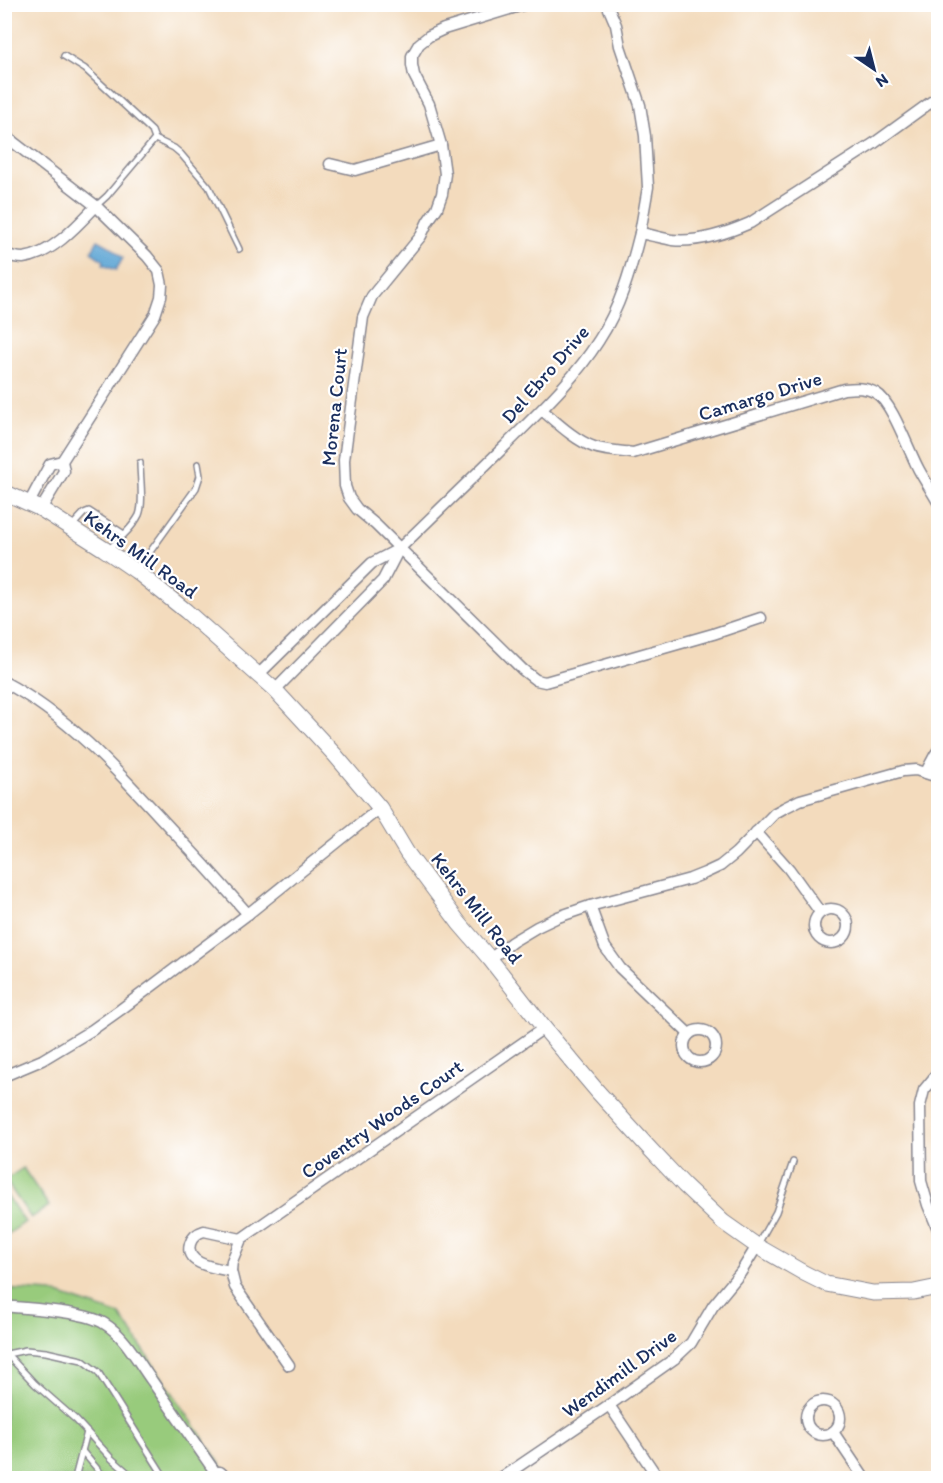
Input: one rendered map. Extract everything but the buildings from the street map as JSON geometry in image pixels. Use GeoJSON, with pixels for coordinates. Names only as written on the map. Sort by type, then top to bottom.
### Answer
{"type":"FeatureCollection","features":[{"type":"Feature","properties":{"kind":"main road","name":"Kehrs Mill Road"},"geometry":{"type":"LineString","coordinates":[[4,492],[35,506],[136,571],[186,611],[275,690],[380,808],[407,853],[459,923],[544,1028],[605,1100],[684,1185],[723,1222],[758,1246],[815,1279],[839,1287],[873,1293],[914,1292],[939,1287]]}},
{"type":"Feature","properties":{"kind":"street","name":"Morena Court"},"geometry":{"type":"LineString","coordinates":[[526,4],[444,29],[419,44],[412,56],[414,75],[429,104],[441,146],[445,174],[437,208],[421,236],[372,296],[363,317],[344,460],[345,486],[349,498],[357,509],[536,680],[545,681],[713,634],[761,618]]}},
{"type":"Feature","properties":{"kind":"street","name":"Del Ebro Drive"},"geometry":{"type":"LineString","coordinates":[[258,675],[372,563],[399,549],[542,410],[585,361],[600,339],[624,288],[633,262],[648,187],[645,136],[640,105],[608,4]]}},
{"type":"Feature","properties":{"kind":"street"},"geometry":{"type":"LineString","coordinates":[[640,233],[674,240],[693,240],[733,230],[750,223],[873,144],[939,97]]}},
{"type":"Feature","properties":{"kind":"street"},"geometry":{"type":"LineString","coordinates":[[4,135],[96,206],[147,256],[159,271],[162,285],[155,315],[62,461],[50,464],[35,506]]}},
{"type":"Feature","properties":{"kind":"street"},"geometry":{"type":"LineString","coordinates":[[330,164],[355,170],[441,146]]}},
{"type":"Feature","properties":{"kind":"street"},"geometry":{"type":"LineString","coordinates":[[4,254],[21,258],[37,255],[74,229],[96,206]]}},
{"type":"Feature","properties":{"kind":"street","name":"Camargo Drive"},"geometry":{"type":"LineString","coordinates":[[542,410],[570,434],[591,446],[604,450],[633,453],[844,389],[861,388],[877,393],[884,400],[919,469],[939,502]]}},
{"type":"Feature","properties":{"kind":"street","name":"Del Ebro Drive"},"geometry":{"type":"LineString","coordinates":[[275,690],[383,580],[399,549]]}},
{"type":"Feature","properties":{"kind":"street"},"geometry":{"type":"LineString","coordinates":[[4,682],[56,714],[111,765],[249,914]]}},
{"type":"Feature","properties":{"kind":"street"},"geometry":{"type":"LineString","coordinates":[[926,772],[939,751]]}},
{"type":"Feature","properties":{"kind":"street"},"geometry":{"type":"LineString","coordinates":[[489,959],[512,942],[558,917],[690,879],[720,866],[775,813],[800,800],[903,771],[916,770],[939,777]]}},
{"type":"Feature","properties":{"kind":"street"},"geometry":{"type":"LineString","coordinates":[[4,1076],[42,1060],[92,1030],[249,914],[380,808]]}},
{"type":"Feature","properties":{"kind":"street"},"geometry":{"type":"LineString","coordinates":[[756,832],[789,869],[820,912]]}},
{"type":"Feature","properties":{"kind":"street"},"geometry":{"type":"LineString","coordinates":[[590,906],[605,947],[620,968],[689,1034]]}},
{"type":"Feature","properties":{"kind":"street","name":"Coventry Woods Court"},"geometry":{"type":"LineString","coordinates":[[241,1239],[544,1028]]}},
{"type":"Feature","properties":{"kind":"street"},"geometry":{"type":"LineString","coordinates":[[939,1072],[924,1090],[920,1115],[921,1181],[928,1205],[939,1229]]}},
{"type":"Feature","properties":{"kind":"street"},"geometry":{"type":"LineString","coordinates":[[231,1272],[198,1262],[190,1254],[190,1243],[194,1236],[204,1231],[241,1239],[232,1261],[231,1272],[235,1287],[289,1365]]}},
{"type":"Feature","properties":{"kind":"street","name":"Wendimill Drive"},"geometry":{"type":"LineString","coordinates":[[501,1479],[674,1359],[692,1343],[713,1306],[741,1272],[758,1246]]}},
{"type":"Feature","properties":{"kind":"street"},"geometry":{"type":"LineString","coordinates":[[4,1306],[74,1314],[104,1323],[115,1332],[135,1357],[214,1475],[220,1472],[227,1479]]}},
{"type":"Feature","properties":{"kind":"street"},"geometry":{"type":"LineString","coordinates":[[609,1405],[658,1479]]}},
{"type":"Feature","properties":{"kind":"street"},"geometry":{"type":"LineString","coordinates":[[833,1432],[864,1479]]}},
{"type":"Feature","properties":{"kind":"lane"},"geometry":{"type":"LineString","coordinates":[[64,56],[85,69],[152,131],[155,139],[181,154],[209,187],[239,249]]}},
{"type":"Feature","properties":{"kind":"lane"},"geometry":{"type":"LineString","coordinates":[[96,206],[155,139]]}},
{"type":"Feature","properties":{"kind":"lane"},"geometry":{"type":"LineString","coordinates":[[107,551],[124,534],[138,516],[141,508],[140,463]]}},
{"type":"Feature","properties":{"kind":"lane"},"geometry":{"type":"LineString","coordinates":[[136,571],[196,488],[200,476],[198,464]]}},
{"type":"Feature","properties":{"kind":"lane"},"geometry":{"type":"LineString","coordinates":[[71,528],[84,513],[89,511],[124,534]]}},
{"type":"Feature","properties":{"kind":"lane"},"geometry":{"type":"LineString","coordinates":[[758,1246],[776,1212],[793,1162]]}},
{"type":"Feature","properties":{"kind":"lane"},"geometry":{"type":"LineString","coordinates":[[6,1352],[26,1350],[46,1352],[82,1360],[98,1372],[165,1479]]}},
{"type":"Feature","properties":{"kind":"lane"},"geometry":{"type":"LineString","coordinates":[[6,1352],[35,1384],[76,1420],[134,1479]]}},
{"type":"Feature","properties":{"kind":"lane"},"geometry":{"type":"LineString","coordinates":[[75,1479],[87,1432]]}},
{"type":"Feature","properties":{"kind":"lane"},"geometry":{"type":"LineString","coordinates":[[82,1451],[105,1479]]}},
{"type":"Feature","properties":{"kind":"green space"},"geometry":{"type":"Polygon","coordinates":[[[23,1168],[49,1206],[31,1218],[5,1180],[23,1168]]]}},
{"type":"Feature","properties":{"kind":"green space"},"geometry":{"type":"Polygon","coordinates":[[[4,1192],[25,1222],[8,1234],[5,1230],[4,1192]]]}},
{"type":"Feature","properties":{"kind":"green space"},"geometry":{"type":"Polygon","coordinates":[[[4,1289],[52,1292],[120,1315],[230,1478],[5,1478],[4,1289]]]}},
{"type":"Feature","properties":{"kind":"water"},"geometry":{"type":"Polygon","coordinates":[[[98,240],[111,247],[123,258],[116,270],[103,265],[104,261],[91,252],[98,240]]]}}]}
